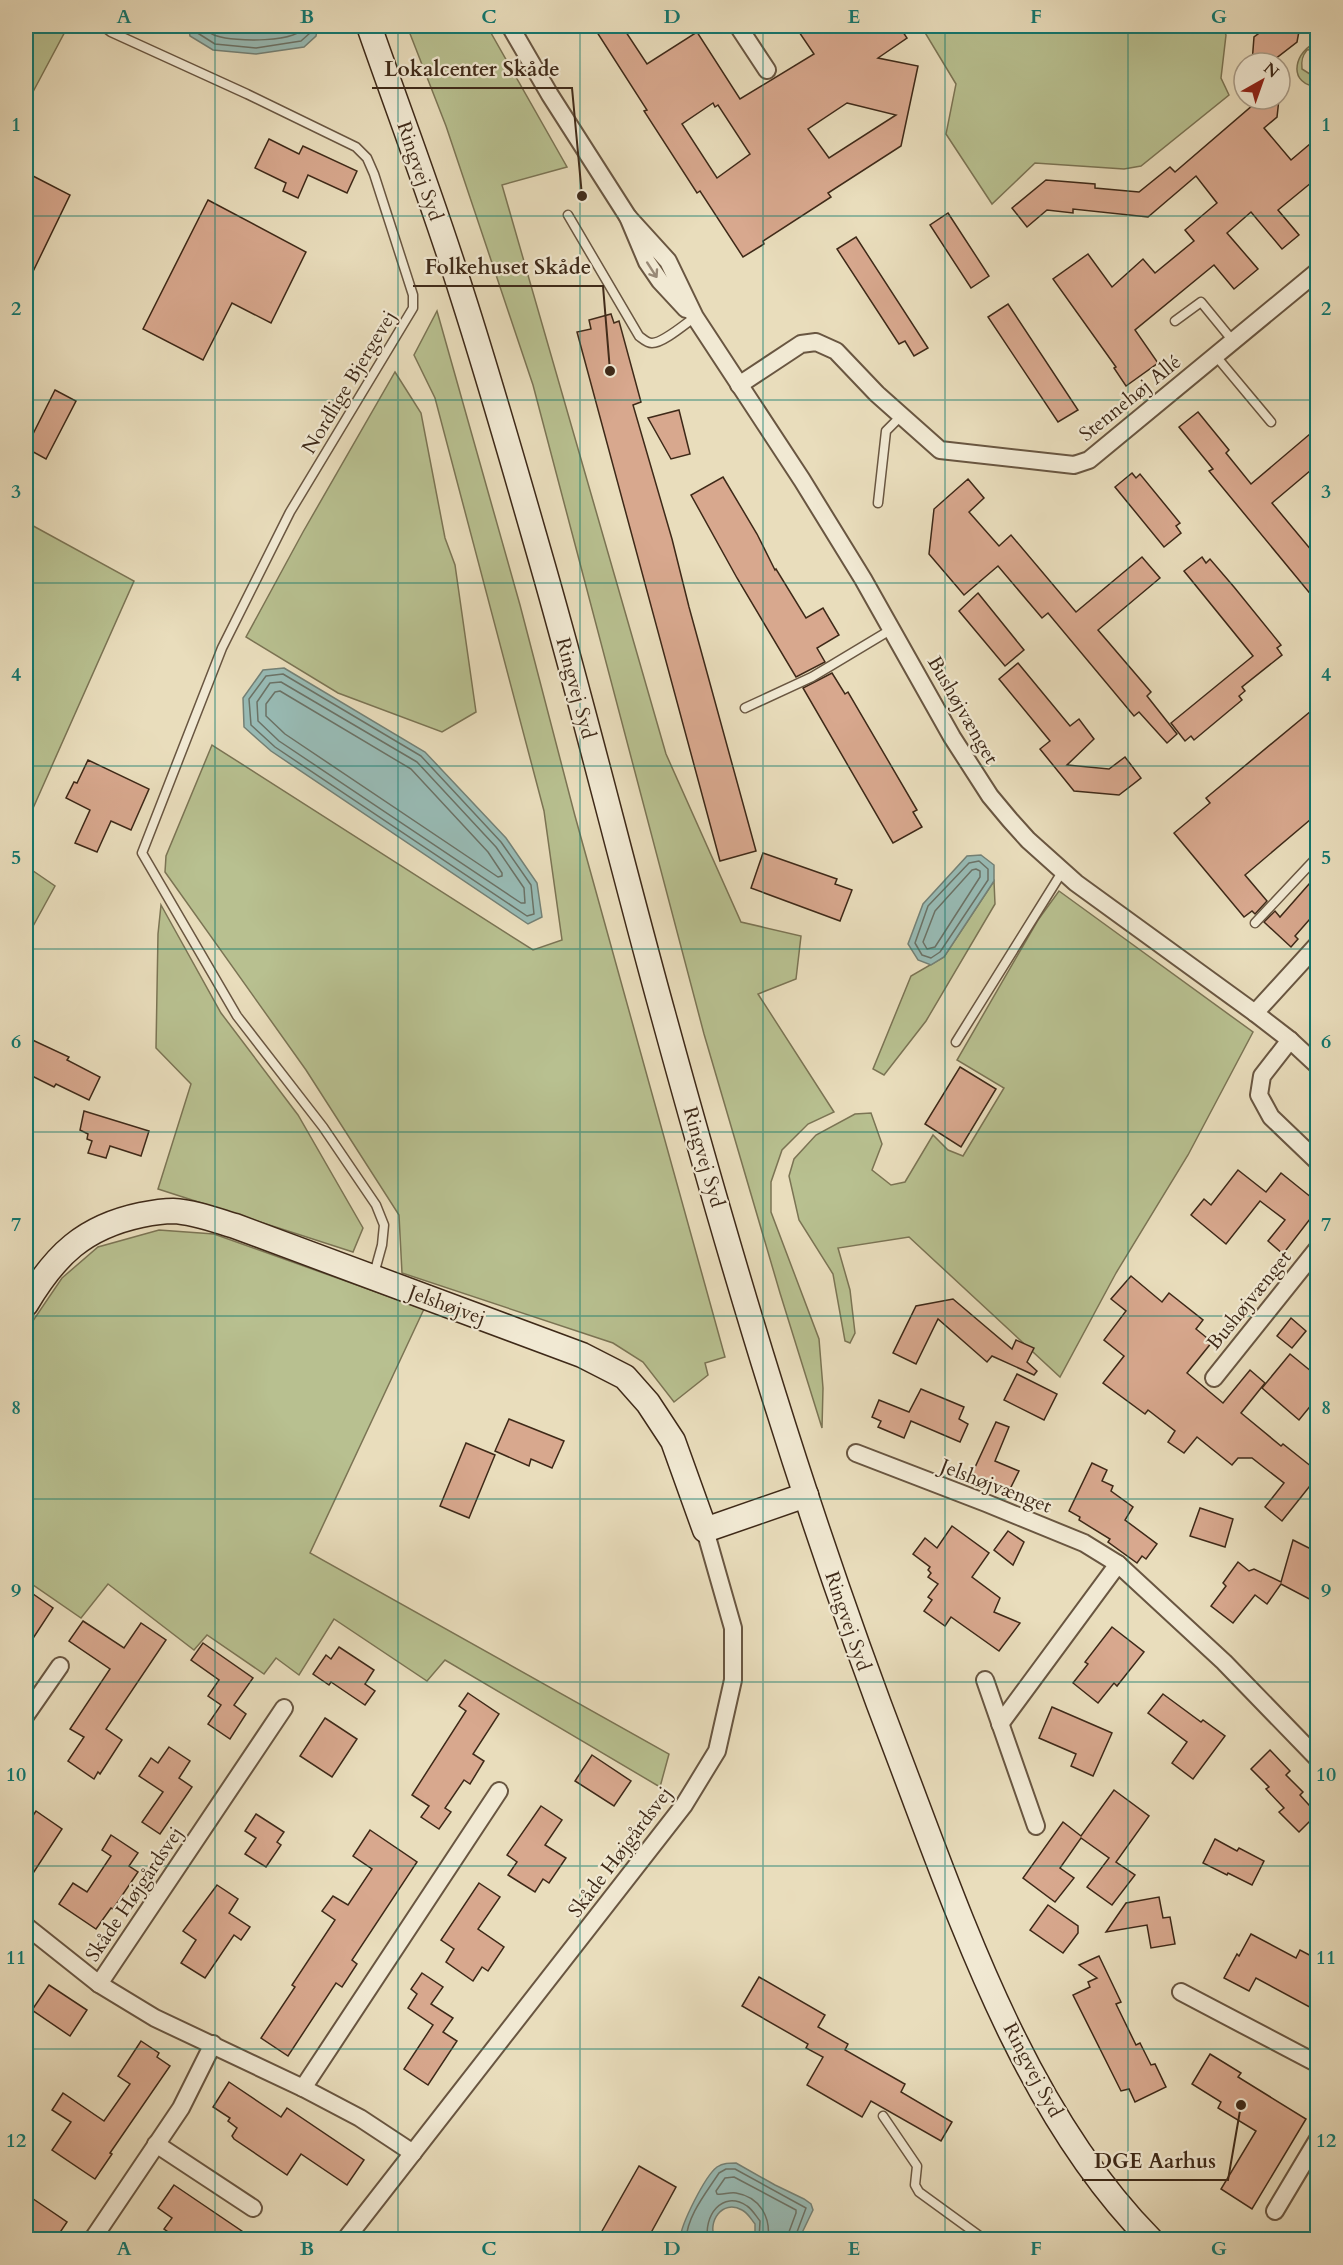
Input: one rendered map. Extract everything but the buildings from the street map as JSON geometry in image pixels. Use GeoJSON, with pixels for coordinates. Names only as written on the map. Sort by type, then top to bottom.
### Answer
{"type":"FeatureCollection","features":[{"type":"Feature","properties":{"kind":"main road","name":"Ringvej Syd"},"geometry":{"type":"LineString","coordinates":[[369,26],[462,293],[542,560],[663,1016],[729,1245],[806,1496],[857,1648],[979,1959],[1018,2046],[1046,2100],[1075,2146],[1109,2193],[1151,2240]]}},
{"type":"Feature","properties":{"kind":"main road","name":"Jelshøjvej"},"geometry":{"type":"LineString","coordinates":[[26,1304],[41,1278],[62,1253],[81,1238],[121,1219],[171,1211],[198,1215],[235,1226],[582,1355],[625,1377],[648,1402],[673,1441],[705,1530]]}},
{"type":"Feature","properties":{"kind":"main road"},"geometry":{"type":"LineString","coordinates":[[705,1530],[806,1496]]}},
{"type":"Feature","properties":{"kind":"street"},"geometry":{"type":"LineString","coordinates":[[738,26],[767,70]]}},
{"type":"Feature","properties":{"kind":"street","name":"Bushøjvænget"},"geometry":{"type":"LineString","coordinates":[[516,28],[550,95],[628,217],[647,262],[660,281],[695,318],[833,528],[952,737],[990,796],[1028,840],[1062,872],[1256,1013],[1290,1040],[1317,1066]]}},
{"type":"Feature","properties":{"kind":"street","name":"Stennehøj Allé"},"geometry":{"type":"LineString","coordinates":[[739,385],[801,344],[816,342],[830,346],[836,351],[940,450],[1074,465],[1089,460],[1317,271]]}},
{"type":"Feature","properties":{"kind":"street"},"geometry":{"type":"LineString","coordinates":[[1256,1013],[1317,944]]}},
{"type":"Feature","properties":{"kind":"street"},"geometry":{"type":"LineString","coordinates":[[1290,1040],[1263,1076],[1259,1095],[1271,1117],[1317,1162]]}},
{"type":"Feature","properties":{"kind":"street","name":"Bushøjvænget"},"geometry":{"type":"LineString","coordinates":[[1214,1378],[1317,1248]]}},
{"type":"Feature","properties":{"kind":"street","name":"Jelshøjvænget"},"geometry":{"type":"LineString","coordinates":[[856,1453],[1084,1543],[1118,1564],[1224,1662],[1317,1759]]}},
{"type":"Feature","properties":{"kind":"street","name":"Skåde Højgårdsvej"},"geometry":{"type":"LineString","coordinates":[[345,2240],[684,1805],[717,1751],[733,1680],[733,1628],[705,1530]]}},
{"type":"Feature","properties":{"kind":"street"},"geometry":{"type":"LineString","coordinates":[[1000,1724],[1118,1564]]}},
{"type":"Feature","properties":{"kind":"street"},"geometry":{"type":"LineString","coordinates":[[26,1715],[60,1666]]}},
{"type":"Feature","properties":{"kind":"street"},"geometry":{"type":"LineString","coordinates":[[985,1680],[1036,1826]]}},
{"type":"Feature","properties":{"kind":"street","name":"Skåde Højgårdsvej"},"geometry":{"type":"LineString","coordinates":[[99,1984],[284,1708]]}},
{"type":"Feature","properties":{"kind":"street"},"geometry":{"type":"LineString","coordinates":[[303,2088],[499,1791]]}},
{"type":"Feature","properties":{"kind":"street","name":"Skåde Højgårdsvej"},"geometry":{"type":"LineString","coordinates":[[26,1928],[99,1984],[155,2018],[303,2088],[360,2118],[413,2153]]}},
{"type":"Feature","properties":{"kind":"street"},"geometry":{"type":"LineString","coordinates":[[1181,1992],[1317,2064]]}},
{"type":"Feature","properties":{"kind":"street"},"geometry":{"type":"LineString","coordinates":[[92,2240],[181,2108],[213,2044]]}},
{"type":"Feature","properties":{"kind":"street"},"geometry":{"type":"LineString","coordinates":[[1275,2211],[1317,2139]]}},
{"type":"Feature","properties":{"kind":"street"},"geometry":{"type":"LineString","coordinates":[[156,2144],[253,2208]]}},
{"type":"Feature","properties":{"kind":"lane","name":"Nordlige Bjergevej"},"geometry":{"type":"LineString","coordinates":[[104,26],[111,32],[356,147],[367,158],[374,174],[413,295],[413,308],[290,512],[227,638],[142,853],[237,1017],[323,1127],[376,1205],[384,1225],[382,1245],[373,1277]]}},
{"type":"Feature","properties":{"kind":"lane"},"geometry":{"type":"LineString","coordinates":[[568,215],[639,336],[646,342],[654,343],[695,318]]}},
{"type":"Feature","properties":{"kind":"lane"},"geometry":{"type":"LineString","coordinates":[[1175,321],[1201,302],[1233,341]]}},
{"type":"Feature","properties":{"kind":"lane"},"geometry":{"type":"LineString","coordinates":[[1215,355],[1272,422]]}},
{"type":"Feature","properties":{"kind":"lane"},"geometry":{"type":"LineString","coordinates":[[878,503],[886,431],[902,416]]}},
{"type":"Feature","properties":{"kind":"lane"},"geometry":{"type":"LineString","coordinates":[[745,708],[812,677],[892,629]]}},
{"type":"Feature","properties":{"kind":"lane"},"geometry":{"type":"LineString","coordinates":[[1255,923],[1317,856]]}},
{"type":"Feature","properties":{"kind":"lane"},"geometry":{"type":"LineString","coordinates":[[956,1042],[1062,872]]}},
{"type":"Feature","properties":{"kind":"lane"},"geometry":{"type":"LineString","coordinates":[[883,2116],[917,2166],[915,2185],[919,2192],[985,2240]]}},
{"type":"Feature","properties":{"kind":"green space"},"geometry":{"type":"Polygon","coordinates":[[[26,26],[68,26],[26,105],[26,26]]]}},
{"type":"Feature","properties":{"kind":"green space"},"geometry":{"type":"Polygon","coordinates":[[[407,26],[487,26],[567,167],[502,185],[666,754],[741,922],[801,936],[796,979],[758,994],[834,1112],[808,1124],[782,1150],[771,1182],[771,1212],[819,1339],[823,1388],[822,1428],[704,1034],[533,385],[446,126],[407,26]]]}},
{"type":"Feature","properties":{"kind":"green space"},"geometry":{"type":"Polygon","coordinates":[[[921,26],[1222,26],[1226,35],[1221,78],[1229,95],[1141,166],[1124,169],[1035,163],[992,204],[946,134],[956,84],[921,26]]]}},
{"type":"Feature","properties":{"kind":"green space"},"geometry":{"type":"Polygon","coordinates":[[[1316,43],[1316,49],[1307,50],[1302,61],[1302,69],[1313,76],[1313,86],[1300,78],[1297,65],[1303,52],[1316,43]]]}},
{"type":"Feature","properties":{"kind":"green space"},"geometry":{"type":"Polygon","coordinates":[[[437,311],[520,605],[575,816],[725,1357],[705,1363],[708,1375],[674,1402],[643,1362],[613,1343],[402,1273],[399,1215],[306,1070],[165,872],[166,856],[212,745],[533,950],[562,940],[544,811],[435,398],[414,355],[437,311]]]}},
{"type":"Feature","properties":{"kind":"green space"},"geometry":{"type":"Polygon","coordinates":[[[395,372],[421,413],[445,538],[455,565],[476,712],[442,732],[338,693],[246,637],[395,372]]]}},
{"type":"Feature","properties":{"kind":"green space"},"geometry":{"type":"Polygon","coordinates":[[[26,522],[134,581],[26,824],[26,522]]]}},
{"type":"Feature","properties":{"kind":"green space"},"geometry":{"type":"Polygon","coordinates":[[[26,866],[55,886],[26,939],[26,866]]]}},
{"type":"Feature","properties":{"kind":"green space"},"geometry":{"type":"Polygon","coordinates":[[[994,881],[995,904],[926,1021],[884,1075],[873,1069],[911,976],[944,957],[994,881]]]}},
{"type":"Feature","properties":{"kind":"green space"},"geometry":{"type":"Polygon","coordinates":[[[1059,891],[1253,1032],[1188,1155],[1116,1273],[1060,1377],[909,1237],[838,1248],[850,1290],[855,1333],[850,1343],[845,1341],[833,1274],[799,1220],[789,1176],[794,1159],[816,1135],[855,1114],[871,1113],[882,1144],[872,1170],[891,1185],[905,1182],[933,1135],[948,1150],[963,1156],[1004,1088],[957,1060],[1038,920],[1059,891]]]}},
{"type":"Feature","properties":{"kind":"green space"},"geometry":{"type":"Polygon","coordinates":[[[161,905],[221,1013],[298,1115],[363,1228],[353,1252],[158,1189],[191,1084],[156,1048],[158,934],[161,905]]]}},
{"type":"Feature","properties":{"kind":"green space"},"geometry":{"type":"Polygon","coordinates":[[[159,1230],[214,1234],[424,1309],[310,1553],[669,1754],[660,1787],[445,1660],[427,1681],[334,1619],[299,1675],[276,1658],[264,1674],[207,1635],[194,1650],[108,1584],[81,1618],[26,1580],[26,1331],[62,1278],[98,1247],[159,1230]]]}},
{"type":"Feature","properties":{"kind":"water"},"geometry":{"type":"Polygon","coordinates":[[[188,26],[318,26],[316,36],[304,47],[256,54],[213,50],[190,36],[188,26]]]}},
{"type":"Feature","properties":{"kind":"water"},"geometry":{"type":"Polygon","coordinates":[[[284,668],[425,752],[506,838],[537,883],[542,917],[528,924],[271,751],[244,727],[243,698],[263,670],[284,668]]]}},
{"type":"Feature","properties":{"kind":"water"},"geometry":{"type":"Polygon","coordinates":[[[981,855],[994,865],[994,881],[944,957],[931,965],[918,960],[908,944],[923,904],[967,856],[981,855]]]}},
{"type":"Feature","properties":{"kind":"water"},"geometry":{"type":"Polygon","coordinates":[[[736,2163],[811,2204],[813,2210],[799,2239],[752,2239],[755,2236],[755,2224],[746,2213],[735,2207],[718,2214],[713,2226],[715,2239],[680,2239],[689,2212],[712,2172],[722,2165],[736,2163]]]}},
{"type":"Feature","properties":{"kind":"place","name":"Lokalcenter Skåde"},"geometry":{"type":"Point","coordinates":[582,196]}},
{"type":"Feature","properties":{"kind":"place","name":"Folkehuset Skåde"},"geometry":{"type":"Point","coordinates":[610,371]}},
{"type":"Feature","properties":{"kind":"place","name":"DGE Aarhus"},"geometry":{"type":"Point","coordinates":[1241,2105]}}]}
